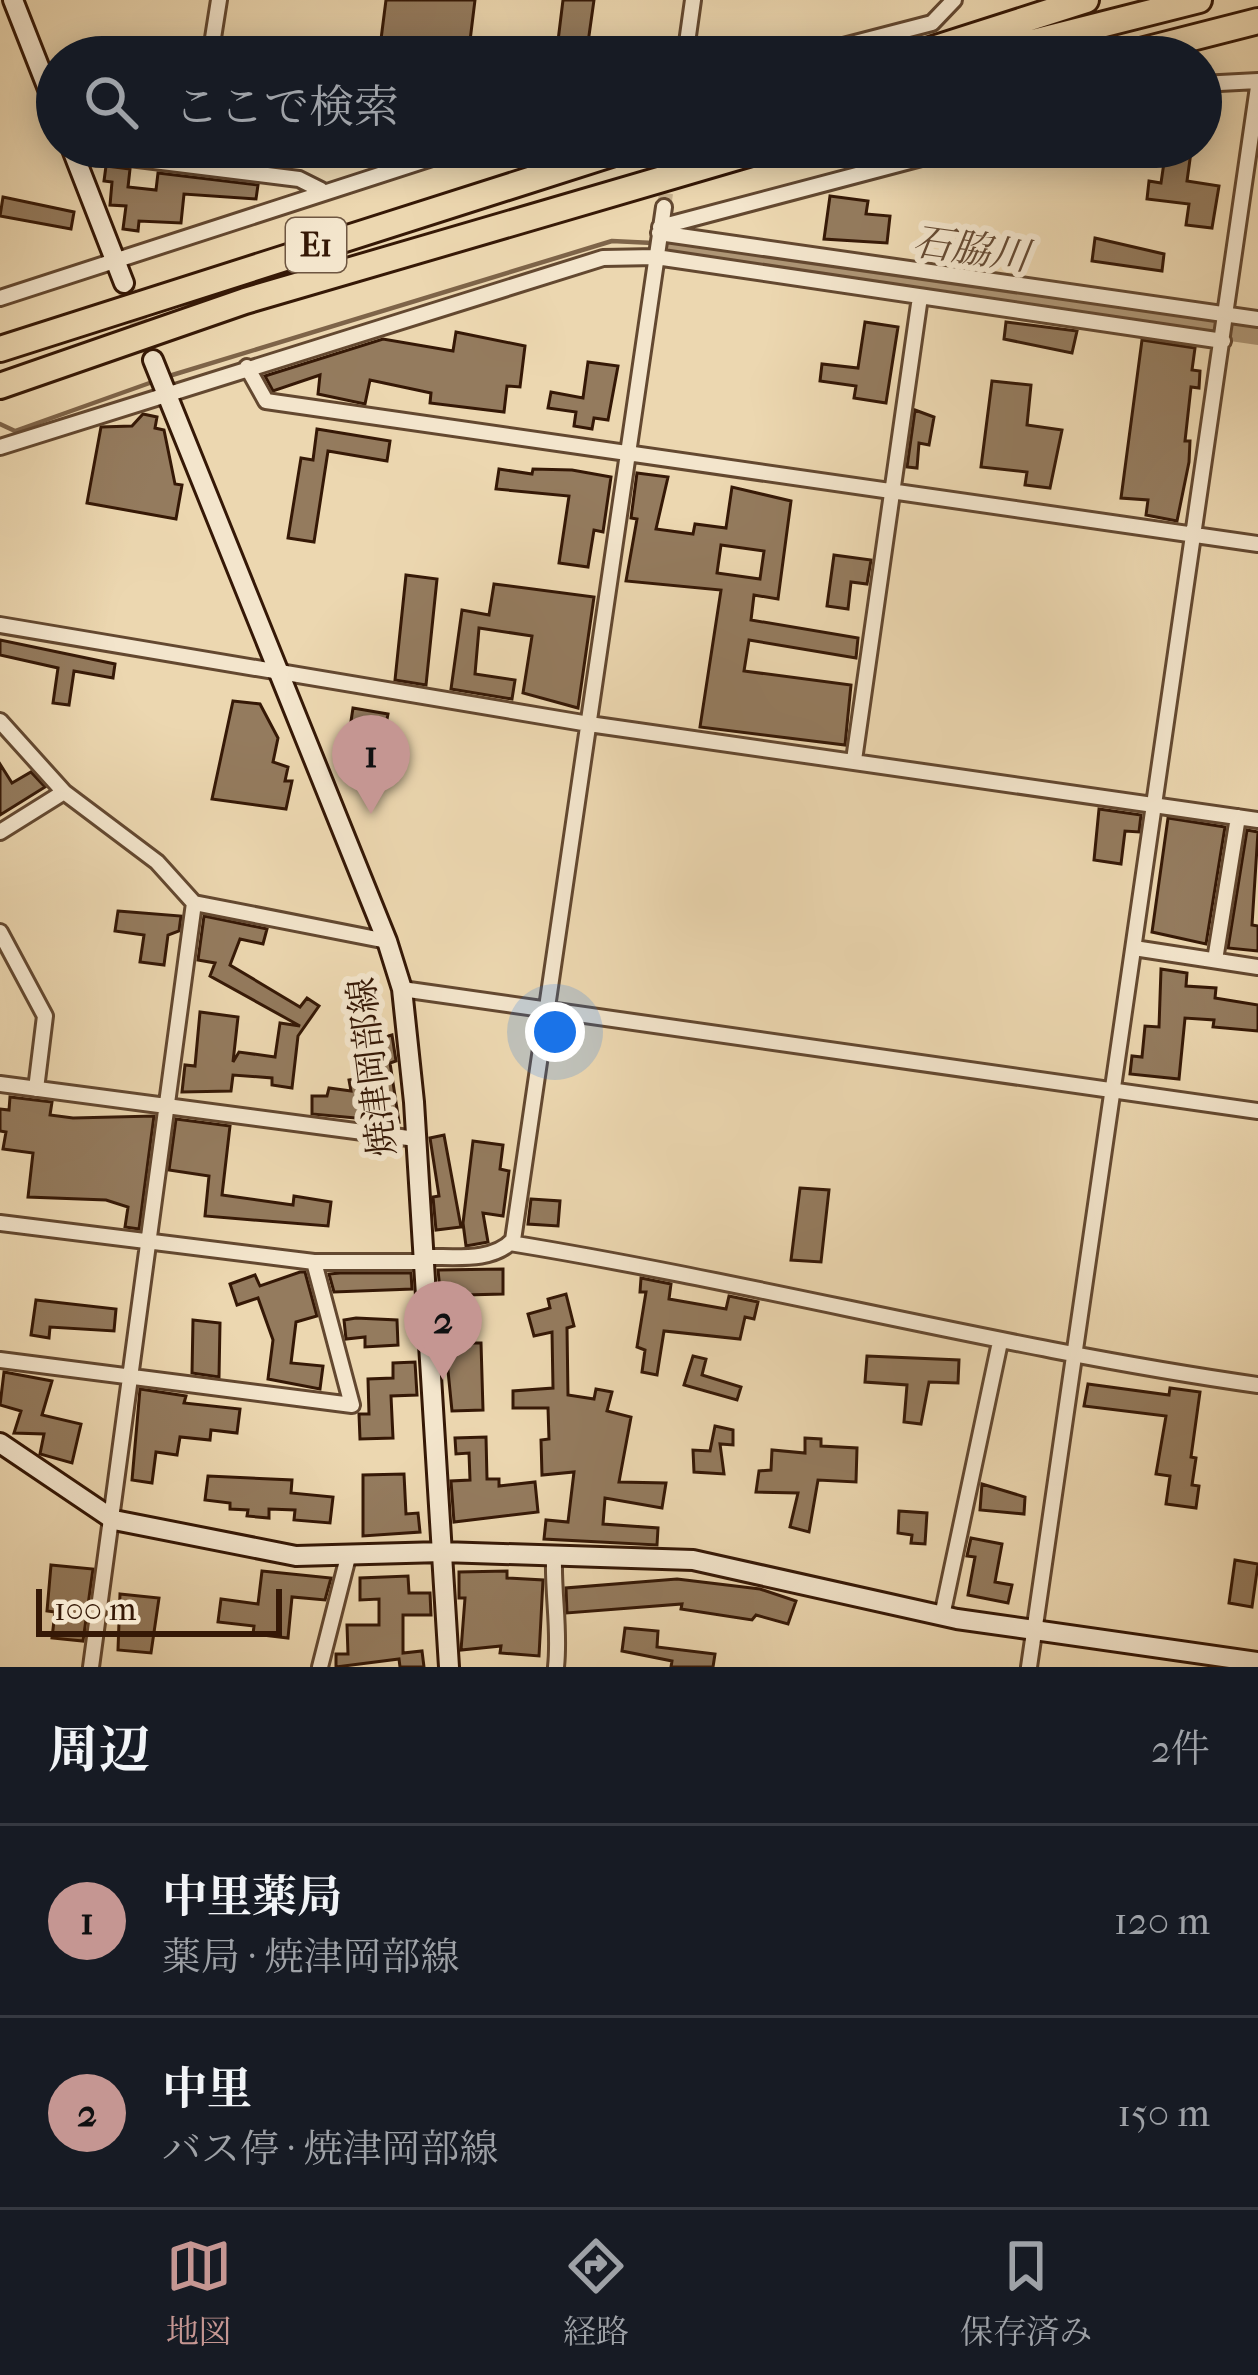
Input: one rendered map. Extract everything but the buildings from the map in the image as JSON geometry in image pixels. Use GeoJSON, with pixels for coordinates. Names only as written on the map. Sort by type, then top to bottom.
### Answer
{"type":"FeatureCollection","features":[{"type":"Feature","properties":{"kind":"highway"},"geometry":{"type":"LineString","coordinates":[[974,36],[1086,0]]}},
{"type":"Feature","properties":{"kind":"highway"},"geometry":{"type":"LineString","coordinates":[[1057,36],[1199,0]]}},
{"type":"Feature","properties":{"kind":"highway"},"geometry":{"type":"LineString","coordinates":[[1206,36],[1258,25]]}},
{"type":"Feature","properties":{"kind":"highway","name":"E1"},"geometry":{"type":"LineString","coordinates":[[0,349],[567,168]]}},
{"type":"Feature","properties":{"kind":"highway","name":"E1"},"geometry":{"type":"LineString","coordinates":[[0,386],[245,301],[700,168]]}},
{"type":"Feature","properties":{"kind":"main road"},"geometry":{"type":"LineString","coordinates":[[13,0],[36,59]]}},
{"type":"Feature","properties":{"kind":"main road"},"geometry":{"type":"LineString","coordinates":[[80,168],[124,283]]}},
{"type":"Feature","properties":{"kind":"main road","name":"焼津岡部線"},"geometry":{"type":"LineString","coordinates":[[152,360],[387,941],[402,989],[449,1667]]}},
{"type":"Feature","properties":{"kind":"main road"},"geometry":{"type":"LineString","coordinates":[[0,1443],[114,1520],[296,1556],[442,1552],[693,1560],[942,1616],[1258,1662]]}},
{"type":"Feature","properties":{"kind":"street"},"geometry":{"type":"LineString","coordinates":[[213,36],[219,0]]}},
{"type":"Feature","properties":{"kind":"street"},"geometry":{"type":"LineString","coordinates":[[688,36],[693,0]]}},
{"type":"Feature","properties":{"kind":"street"},"geometry":{"type":"LineString","coordinates":[[882,36],[932,23],[954,0]]}},
{"type":"Feature","properties":{"kind":"street"},"geometry":{"type":"LineString","coordinates":[[1029,1667],[1258,84],[1222,84]]}},
{"type":"Feature","properties":{"kind":"street"},"geometry":{"type":"LineString","coordinates":[[212,168],[299,178],[322,190]]}},
{"type":"Feature","properties":{"kind":"street"},"geometry":{"type":"LineString","coordinates":[[0,298],[396,168]]}},
{"type":"Feature","properties":{"kind":"street"},"geometry":{"type":"LineString","coordinates":[[660,230],[886,168]]}},
{"type":"Feature","properties":{"kind":"street"},"geometry":{"type":"LineString","coordinates":[[510,1243],[664,207]]}},
{"type":"Feature","properties":{"kind":"street"},"geometry":{"type":"LineString","coordinates":[[660,230],[1258,319]]}},
{"type":"Feature","properties":{"kind":"street"},"geometry":{"type":"LineString","coordinates":[[0,447],[603,259],[656,257],[1223,341]]}},
{"type":"Feature","properties":{"kind":"street"},"geometry":{"type":"LineString","coordinates":[[854,760],[920,297]]}},
{"type":"Feature","properties":{"kind":"street"},"geometry":{"type":"LineString","coordinates":[[247,367],[266,401],[1258,544]]}},
{"type":"Feature","properties":{"kind":"street"},"geometry":{"type":"LineString","coordinates":[[0,625],[281,676],[589,724],[1258,820]]}},
{"type":"Feature","properties":{"kind":"street"},"geometry":{"type":"LineString","coordinates":[[0,721],[64,792],[157,862],[194,903],[387,941]]}},
{"type":"Feature","properties":{"kind":"street"},"geometry":{"type":"LineString","coordinates":[[0,832],[64,792]]}},
{"type":"Feature","properties":{"kind":"street"},"geometry":{"type":"LineString","coordinates":[[1215,960],[1238,817]]}},
{"type":"Feature","properties":{"kind":"street"},"geometry":{"type":"LineString","coordinates":[[91,1667],[194,903]]}},
{"type":"Feature","properties":{"kind":"street"},"geometry":{"type":"LineString","coordinates":[[0,932],[44,1016],[36,1088]]}},
{"type":"Feature","properties":{"kind":"street"},"geometry":{"type":"LineString","coordinates":[[1134,948],[1258,967]]}},
{"type":"Feature","properties":{"kind":"street"},"geometry":{"type":"LineString","coordinates":[[0,973],[17,965]]}},
{"type":"Feature","properties":{"kind":"street"},"geometry":{"type":"LineString","coordinates":[[402,989],[1258,1111]]}},
{"type":"Feature","properties":{"kind":"street"},"geometry":{"type":"LineString","coordinates":[[0,1084],[416,1139]]}},
{"type":"Feature","properties":{"kind":"street"},"geometry":{"type":"LineString","coordinates":[[0,1223],[314,1262],[483,1256],[510,1243],[639,1264],[1073,1358],[1258,1385]]}},
{"type":"Feature","properties":{"kind":"street"},"geometry":{"type":"LineString","coordinates":[[0,1360],[352,1405],[314,1262]]}},
{"type":"Feature","properties":{"kind":"street"},"geometry":{"type":"LineString","coordinates":[[942,1616],[1000,1342]]}},
{"type":"Feature","properties":{"kind":"street"},"geometry":{"type":"LineString","coordinates":[[320,1667],[348,1557]]}},
{"type":"Feature","properties":{"kind":"street"},"geometry":{"type":"LineString","coordinates":[[554,1558],[552,1608],[560,1631],[556,1667]]}},
{"type":"Feature","properties":{"kind":"waterway"},"geometry":{"type":"LineString","coordinates":[[169,376],[612,241],[653,243]]}},
{"type":"Feature","properties":{"kind":"waterway","name":"石脇川"},"geometry":{"type":"LineString","coordinates":[[672,245],[1258,330]]}},
{"type":"Feature","properties":{"kind":"waterway"},"geometry":{"type":"LineString","coordinates":[[0,424],[15,431],[158,380]]}},
{"type":"Feature","properties":{"kind":"tunnel"},"geometry":{"type":"LineString","coordinates":[[664,207],[670,168]]}},
{"type":"Feature","properties":{"kind":"tunnel"},"geometry":{"type":"LineString","coordinates":[[124,283],[153,360]]}},
{"type":"Feature","properties":{"kind":"place","name":"中里薬局"},"geometry":{"type":"Point","coordinates":[371,814]}},
{"type":"Feature","properties":{"kind":"place","name":"中里"},"geometry":{"type":"Point","coordinates":[443,1380]}}]}
